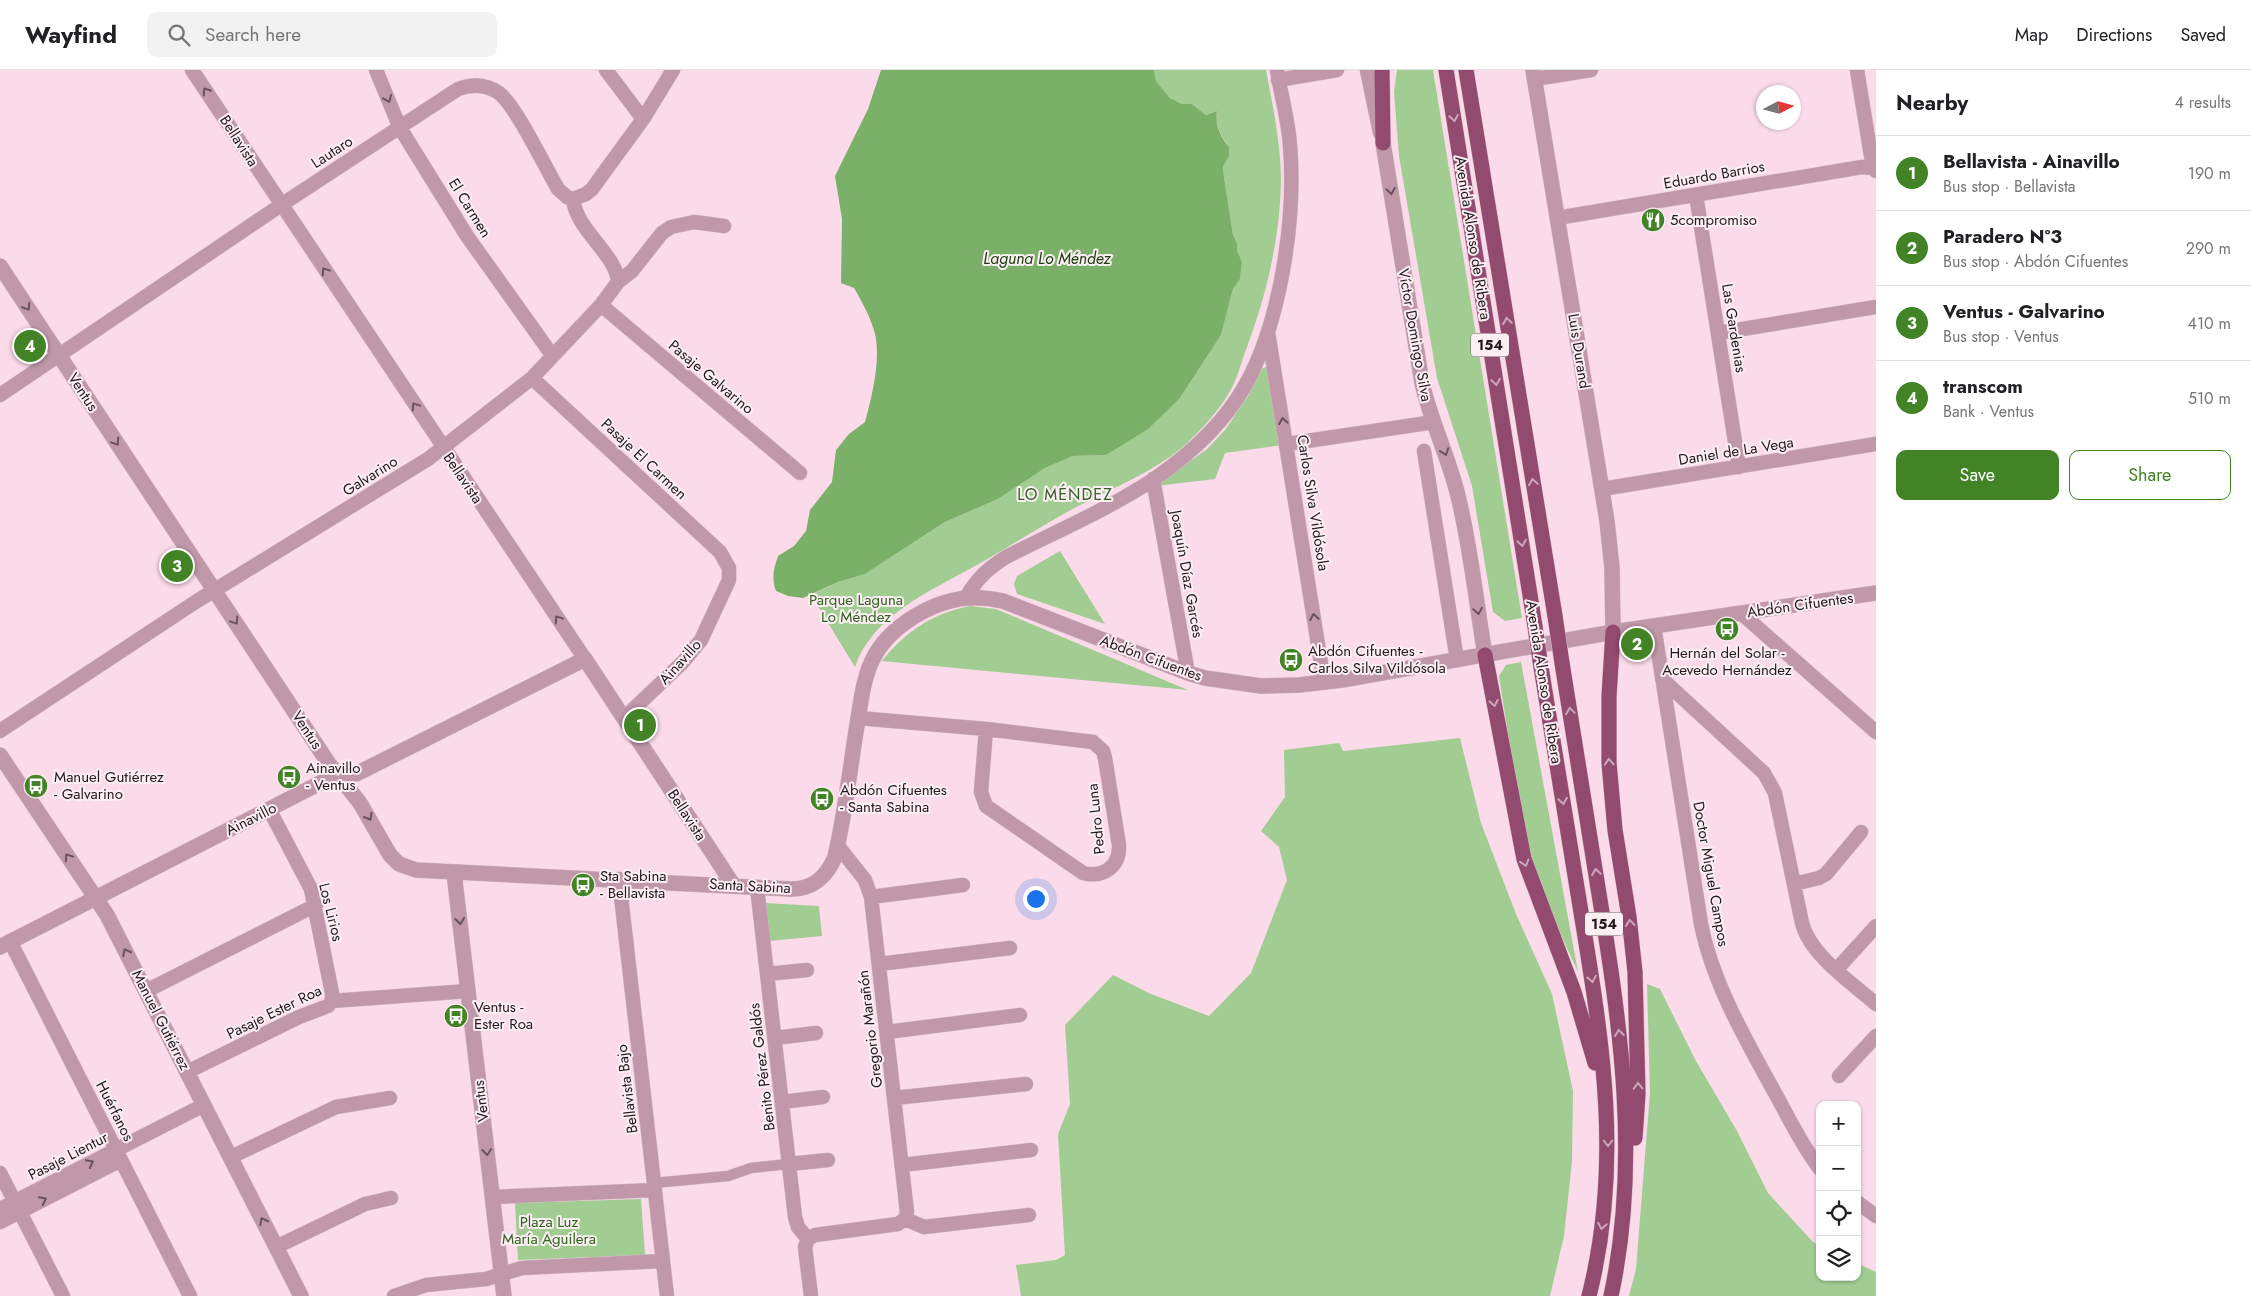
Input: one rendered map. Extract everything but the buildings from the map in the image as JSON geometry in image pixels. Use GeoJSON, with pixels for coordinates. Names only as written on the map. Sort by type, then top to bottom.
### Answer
{"type":"FeatureCollection","features":[{"type":"Feature","properties":{"kind":"highway"},"geometry":{"type":"LineString","coordinates":[[1382,70],[1383,143]]}},
{"type":"Feature","properties":{"kind":"highway","name":"Avenida Alonso de Ribera"},"geometry":{"type":"LineString","coordinates":[[1446,70],[1592,982],[1607,1109],[1608,1177],[1599,1248],[1589,1296]]}},
{"type":"Feature","properties":{"kind":"highway","name":"Avenida Alonso de Ribera"},"geometry":{"type":"LineString","coordinates":[[1466,70],[1616,1005],[1625,1096],[1626,1186],[1622,1227],[1611,1296]]}},
{"type":"Feature","properties":{"kind":"highway"},"geometry":{"type":"LineString","coordinates":[[1613,632],[1609,696],[1610,771],[1615,830],[1629,917],[1636,1000],[1638,1094],[1633,1155],[1626,1186]]}},
{"type":"Feature","properties":{"kind":"highway"},"geometry":{"type":"LineString","coordinates":[[1485,655],[1524,859],[1532,886],[1574,992],[1607,1109]]}},
{"type":"Feature","properties":{"kind":"street","name":"Bellavista"},"geometry":{"type":"LineString","coordinates":[[192,70],[734,886]]}},
{"type":"Feature","properties":{"kind":"street","name":"El Carmen"},"geometry":{"type":"LineString","coordinates":[[376,70],[400,128],[472,243],[552,355]]}},
{"type":"Feature","properties":{"kind":"street"},"geometry":{"type":"LineString","coordinates":[[606,70],[643,119]]}},
{"type":"Feature","properties":{"kind":"street"},"geometry":{"type":"LineString","coordinates":[[573,199],[586,194],[592,189],[643,119],[673,70]]}},
{"type":"Feature","properties":{"kind":"street"},"geometry":{"type":"LineString","coordinates":[[966,597],[977,580],[1000,561],[1153,479],[1194,446],[1229,410],[1245,385],[1268,330],[1286,247],[1291,178],[1290,143],[1278,75],[1337,70]]}},
{"type":"Feature","properties":{"kind":"street","name":"Víctor Domingo Silva"},"geometry":{"type":"LineString","coordinates":[[1366,70],[1383,143],[1422,383],[1427,404],[1458,496],[1485,655]]}},
{"type":"Feature","properties":{"kind":"street"},"geometry":{"type":"LineString","coordinates":[[1534,75],[1591,70]]}},
{"type":"Feature","properties":{"kind":"street"},"geometry":{"type":"LineString","coordinates":[[1857,70],[1875,168]]}},
{"type":"Feature","properties":{"kind":"street","name":"Luis Durand"},"geometry":{"type":"LineString","coordinates":[[1534,75],[1602,489],[1612,568],[1613,632]]}},
{"type":"Feature","properties":{"kind":"street","name":"Lautaro"},"geometry":{"type":"LineString","coordinates":[[0,395],[281,205],[458,89],[476,85],[491,88],[498,92],[508,103],[558,189],[567,197],[573,199],[578,216],[616,271],[618,282]]}},
{"type":"Feature","properties":{"kind":"street","name":"Eduardo Barrios"},"geometry":{"type":"LineString","coordinates":[[1557,218],[1862,167],[1875,168]]}},
{"type":"Feature","properties":{"kind":"street","name":"Las Gardenias"},"geometry":{"type":"LineString","coordinates":[[1696,194],[1739,467]]}},
{"type":"Feature","properties":{"kind":"street","name":"Galvarino"},"geometry":{"type":"LineString","coordinates":[[0,732],[215,590],[428,459],[532,378],[600,305],[618,282],[632,271],[662,233],[671,227],[694,222],[724,226]]}},
{"type":"Feature","properties":{"kind":"street","name":"Ventus"},"geometry":{"type":"LineString","coordinates":[[0,266],[329,764],[360,803],[387,850],[399,864],[416,870],[454,873],[504,1296]]}},
{"type":"Feature","properties":{"kind":"street","name":"Pasaje Galvarino"},"geometry":{"type":"LineString","coordinates":[[600,305],[800,473]]}},
{"type":"Feature","properties":{"kind":"street"},"geometry":{"type":"LineString","coordinates":[[1718,333],[1876,307]]}},
{"type":"Feature","properties":{"kind":"street","name":"Carlos Silva Vildósola"},"geometry":{"type":"LineString","coordinates":[[1268,330],[1324,682]]}},
{"type":"Feature","properties":{"kind":"street","name":"Pasaje El Carmen"},"geometry":{"type":"LineString","coordinates":[[532,378],[720,552],[729,568]]}},
{"type":"Feature","properties":{"kind":"street"},"geometry":{"type":"LineString","coordinates":[[1287,444],[1434,422]]}},
{"type":"Feature","properties":{"kind":"street","name":"Daniel de La Vega"},"geometry":{"type":"LineString","coordinates":[[1602,489],[1876,444]]}},
{"type":"Feature","properties":{"kind":"street"},"geometry":{"type":"LineString","coordinates":[[1424,451],[1457,660]]}},
{"type":"Feature","properties":{"kind":"street","name":"Joaquín Díaz Garcés"},"geometry":{"type":"LineString","coordinates":[[1153,479],[1188,674]]}},
{"type":"Feature","properties":{"kind":"street","name":"Ainavillo"},"geometry":{"type":"LineString","coordinates":[[624,718],[697,646],[728,586],[729,568]]}},
{"type":"Feature","properties":{"kind":"street","name":"Abdón Cifuentes"},"geometry":{"type":"LineString","coordinates":[[966,597],[1003,601],[1188,674],[1222,682],[1261,686],[1324,682],[1613,632],[1876,593]]}},
{"type":"Feature","properties":{"kind":"street","name":"Santa Sabina"},"geometry":{"type":"LineString","coordinates":[[454,873],[619,879],[796,889],[809,886],[828,870],[838,846],[866,676],[875,655],[883,643],[916,615],[941,603],[966,597]]}},
{"type":"Feature","properties":{"kind":"street"},"geometry":{"type":"LineString","coordinates":[[1741,613],[1876,732]]}},
{"type":"Feature","properties":{"kind":"street","name":"Doctor Miguel Campos"},"geometry":{"type":"LineString","coordinates":[[1654,626],[1701,924],[1709,956],[1720,983],[1764,1072],[1816,1162]]}},
{"type":"Feature","properties":{"kind":"street","name":"Ainavillo"},"geometry":{"type":"LineString","coordinates":[[5,944],[324,781],[356,774],[585,659]]}},
{"type":"Feature","properties":{"kind":"street"},"geometry":{"type":"LineString","coordinates":[[1662,679],[1764,773],[1775,793],[1807,938],[1818,952],[1876,1004]]}},
{"type":"Feature","properties":{"kind":"street","name":"Pedro Luna"},"geometry":{"type":"LineString","coordinates":[[858,718],[986,729],[1087,740],[1098,746],[1105,758],[1118,845],[1118,856],[1112,867],[1101,874],[1083,873],[986,806],[981,792],[986,729]]}},
{"type":"Feature","properties":{"kind":"street","name":"Manuel Gutiérrez"},"geometry":{"type":"LineString","coordinates":[[0,755],[107,915],[301,1296]]}},
{"type":"Feature","properties":{"kind":"street","name":"Los Lirios"},"geometry":{"type":"LineString","coordinates":[[269,809],[305,876],[316,905],[332,1001]]}},
{"type":"Feature","properties":{"kind":"street"},"geometry":{"type":"LineString","coordinates":[[1794,884],[1819,878],[1826,874],[1861,832]]}},
{"type":"Feature","properties":{"kind":"street","name":"Gregorio Marañón"},"geometry":{"type":"LineString","coordinates":[[838,846],[865,880],[871,897],[908,1212],[905,1219]]}},
{"type":"Feature","properties":{"kind":"street","name":"Bellavista Bajo"},"geometry":{"type":"LineString","coordinates":[[619,879],[667,1296]]}},
{"type":"Feature","properties":{"kind":"street"},"geometry":{"type":"LineString","coordinates":[[871,897],[963,885]]}},
{"type":"Feature","properties":{"kind":"street","name":"Benito Pérez Galdós"},"geometry":{"type":"LineString","coordinates":[[757,887],[796,1222],[808,1239]]}},
{"type":"Feature","properties":{"kind":"street"},"geometry":{"type":"LineString","coordinates":[[146,991],[316,905]]}},
{"type":"Feature","properties":{"kind":"street"},"geometry":{"type":"LineString","coordinates":[[1837,969],[1876,926]]}},
{"type":"Feature","properties":{"kind":"street","name":"Huérfanos"},"geometry":{"type":"LineString","coordinates":[[5,944],[119,1155],[190,1296]]}},
{"type":"Feature","properties":{"kind":"street"},"geometry":{"type":"LineString","coordinates":[[879,964],[1010,948]]}},
{"type":"Feature","properties":{"kind":"street"},"geometry":{"type":"LineString","coordinates":[[767,974],[807,970]]}},
{"type":"Feature","properties":{"kind":"street","name":"Pasaje Ester Roa"},"geometry":{"type":"LineString","coordinates":[[187,1072],[299,1017],[328,1006],[332,1001],[468,991]]}},
{"type":"Feature","properties":{"kind":"street"},"geometry":{"type":"LineString","coordinates":[[886,1032],[1020,1015]]}},
{"type":"Feature","properties":{"kind":"street"},"geometry":{"type":"LineString","coordinates":[[774,1038],[816,1033]]}},
{"type":"Feature","properties":{"kind":"street"},"geometry":{"type":"LineString","coordinates":[[1839,1076],[1876,1036]]}},
{"type":"Feature","properties":{"kind":"street"},"geometry":{"type":"LineString","coordinates":[[894,1098],[1026,1084]]}},
{"type":"Feature","properties":{"kind":"street"},"geometry":{"type":"LineString","coordinates":[[782,1102],[823,1097]]}},
{"type":"Feature","properties":{"kind":"street"},"geometry":{"type":"LineString","coordinates":[[231,1157],[336,1107],[390,1098]]}},
{"type":"Feature","properties":{"kind":"street","name":"Pasaje Lientur"},"geometry":{"type":"LineString","coordinates":[[0,1209],[17,1206],[119,1155],[204,1105]]}},
{"type":"Feature","properties":{"kind":"street"},"geometry":{"type":"LineString","coordinates":[[902,1165],[1032,1150]]}},
{"type":"Feature","properties":{"kind":"street"},"geometry":{"type":"LineString","coordinates":[[492,1197],[655,1187],[728,1176],[751,1168],[828,1160]]}},
{"type":"Feature","properties":{"kind":"street"},"geometry":{"type":"LineString","coordinates":[[0,1173],[63,1296]]}},
{"type":"Feature","properties":{"kind":"street"},"geometry":{"type":"LineString","coordinates":[[276,1247],[365,1204],[391,1198]]}},
{"type":"Feature","properties":{"kind":"street"},"geometry":{"type":"LineString","coordinates":[[1861,1205],[1876,1216]]}},
{"type":"Feature","properties":{"kind":"street","name":"Pasaje Lientur"},"geometry":{"type":"LineString","coordinates":[[0,1222],[17,1206]]}},
{"type":"Feature","properties":{"kind":"street"},"geometry":{"type":"LineString","coordinates":[[811,1296],[805,1247],[808,1239],[815,1235],[898,1224],[905,1219],[924,1227],[1029,1215]]}},
{"type":"Feature","properties":{"kind":"street"},"geometry":{"type":"LineString","coordinates":[[394,1296],[426,1285],[486,1279],[522,1268],[663,1261]]}},
{"type":"Feature","properties":{"kind":"green space","name":"Parque Laguna Lo Méndez"},"geometry":{"type":"Polygon","coordinates":[[[1154,70],[1266,70],[1280,154],[1281,182],[1278,226],[1265,292],[1238,374],[1225,400],[1185,445],[1159,464],[1056,518],[900,610],[873,635],[855,667],[811,595],[838,582],[865,574],[945,522],[998,499],[1045,468],[1073,456],[1106,455],[1180,398],[1221,335],[1233,289],[1240,279],[1242,262],[1233,235],[1224,177],[1223,167],[1229,156],[1229,147],[1219,130],[1217,111],[1206,115],[1192,104],[1182,104],[1170,98],[1156,81],[1154,70]]]}},
{"type":"Feature","properties":{"kind":"green space"},"geometry":{"type":"Polygon","coordinates":[[[1397,70],[1433,70],[1522,618],[1505,621],[1493,612],[1472,486],[1437,378],[1399,156],[1394,92],[1397,70]]]}},
{"type":"Feature","properties":{"kind":"green space"},"geometry":{"type":"Polygon","coordinates":[[[1267,366],[1282,445],[1225,453],[1215,479],[1156,486],[1207,449],[1225,430],[1248,396],[1260,370],[1267,366]]]}},
{"type":"Feature","properties":{"kind":"green space"},"geometry":{"type":"Polygon","coordinates":[[[1060,551],[1105,624],[1017,594],[1014,584],[1017,576],[1060,551]]]}},
{"type":"Feature","properties":{"kind":"green space"},"geometry":{"type":"Polygon","coordinates":[[[970,606],[996,609],[1188,690],[882,661],[900,641],[921,625],[944,613],[970,606]]]}},
{"type":"Feature","properties":{"kind":"green space"},"geometry":{"type":"Polygon","coordinates":[[[1521,662],[1578,972],[1536,881],[1522,824],[1499,676],[1506,665],[1521,662]]]}},
{"type":"Feature","properties":{"kind":"green space"},"geometry":{"type":"Polygon","coordinates":[[[1460,738],[1481,823],[1516,914],[1552,994],[1573,1091],[1572,1161],[1564,1236],[1550,1296],[1021,1296],[1016,1265],[1056,1260],[1065,1255],[1058,1134],[1070,1104],[1065,1025],[1113,975],[1151,994],[1209,1016],[1251,973],[1287,880],[1279,847],[1261,831],[1285,797],[1284,750],[1339,743],[1343,751],[1460,738]]]}},
{"type":"Feature","properties":{"kind":"green space"},"geometry":{"type":"Polygon","coordinates":[[[765,903],[819,906],[822,936],[769,941],[765,903]]]}},
{"type":"Feature","properties":{"kind":"green space"},"geometry":{"type":"Polygon","coordinates":[[[1647,984],[1660,989],[1696,1061],[1737,1131],[1768,1193],[1816,1244],[1816,1281],[1861,1281],[1861,1265],[1876,1272],[1876,1296],[1629,1296],[1636,1269],[1650,1093],[1647,984]]]}},
{"type":"Feature","properties":{"kind":"green space","name":"Plaza Luz María Aguilera"},"geometry":{"type":"Polygon","coordinates":[[[641,1199],[645,1255],[518,1260],[515,1203],[641,1199]]]}},
{"type":"Feature","properties":{"kind":"water","name":"Laguna Lo Méndez"},"geometry":{"type":"Polygon","coordinates":[[[881,70],[1154,70],[1156,81],[1170,98],[1182,104],[1192,104],[1206,115],[1217,111],[1219,130],[1229,147],[1229,156],[1223,167],[1233,235],[1242,262],[1240,279],[1233,289],[1221,335],[1180,398],[1148,429],[1106,455],[1073,456],[1045,468],[998,499],[945,522],[865,574],[838,582],[803,598],[788,596],[776,591],[774,586],[775,565],[778,556],[794,546],[806,531],[810,510],[832,482],[836,450],[849,434],[865,422],[873,390],[877,355],[875,334],[866,310],[854,288],[841,283],[842,219],[835,176],[868,109],[881,70]]]}},
{"type":"Feature","properties":{"kind":"place","name":"5compromiso"},"geometry":{"type":"Point","coordinates":[1653,220]}},
{"type":"Feature","properties":{"kind":"place","name":"transcom"},"geometry":{"type":"Point","coordinates":[30,346]}},
{"type":"Feature","properties":{"kind":"place","name":"Ventus - Galvarino"},"geometry":{"type":"Point","coordinates":[177,566]}},
{"type":"Feature","properties":{"kind":"place","name":"Hernán del Solar - Acevedo Hernández"},"geometry":{"type":"Point","coordinates":[1727,629]}},
{"type":"Feature","properties":{"kind":"place","name":"Paradero N°3"},"geometry":{"type":"Point","coordinates":[1637,644]}},
{"type":"Feature","properties":{"kind":"place","name":"Abdón Cifuentes - Carlos Silva Vildósola"},"geometry":{"type":"Point","coordinates":[1291,660]}},
{"type":"Feature","properties":{"kind":"place","name":"Bellavista - Ainavillo"},"geometry":{"type":"Point","coordinates":[640,725]}},
{"type":"Feature","properties":{"kind":"place","name":"Ainavillo - Ventus"},"geometry":{"type":"Point","coordinates":[289,777]}},
{"type":"Feature","properties":{"kind":"place","name":"Manuel Gutiérrez - Galvarino"},"geometry":{"type":"Point","coordinates":[36,786]}},
{"type":"Feature","properties":{"kind":"place","name":"Abdón Cifuentes - Santa Sabina"},"geometry":{"type":"Point","coordinates":[822,799]}},
{"type":"Feature","properties":{"kind":"place","name":"Sta Sabina - Bellavista"},"geometry":{"type":"Point","coordinates":[583,885]}},
{"type":"Feature","properties":{"kind":"place","name":"Ventus - Ester Roa"},"geometry":{"type":"Point","coordinates":[456,1016]}},
{"type":"Feature","properties":{"kind":"district","name":"LO MÉNDEZ"},"geometry":{"type":"Point","coordinates":[1065,494]}}]}
